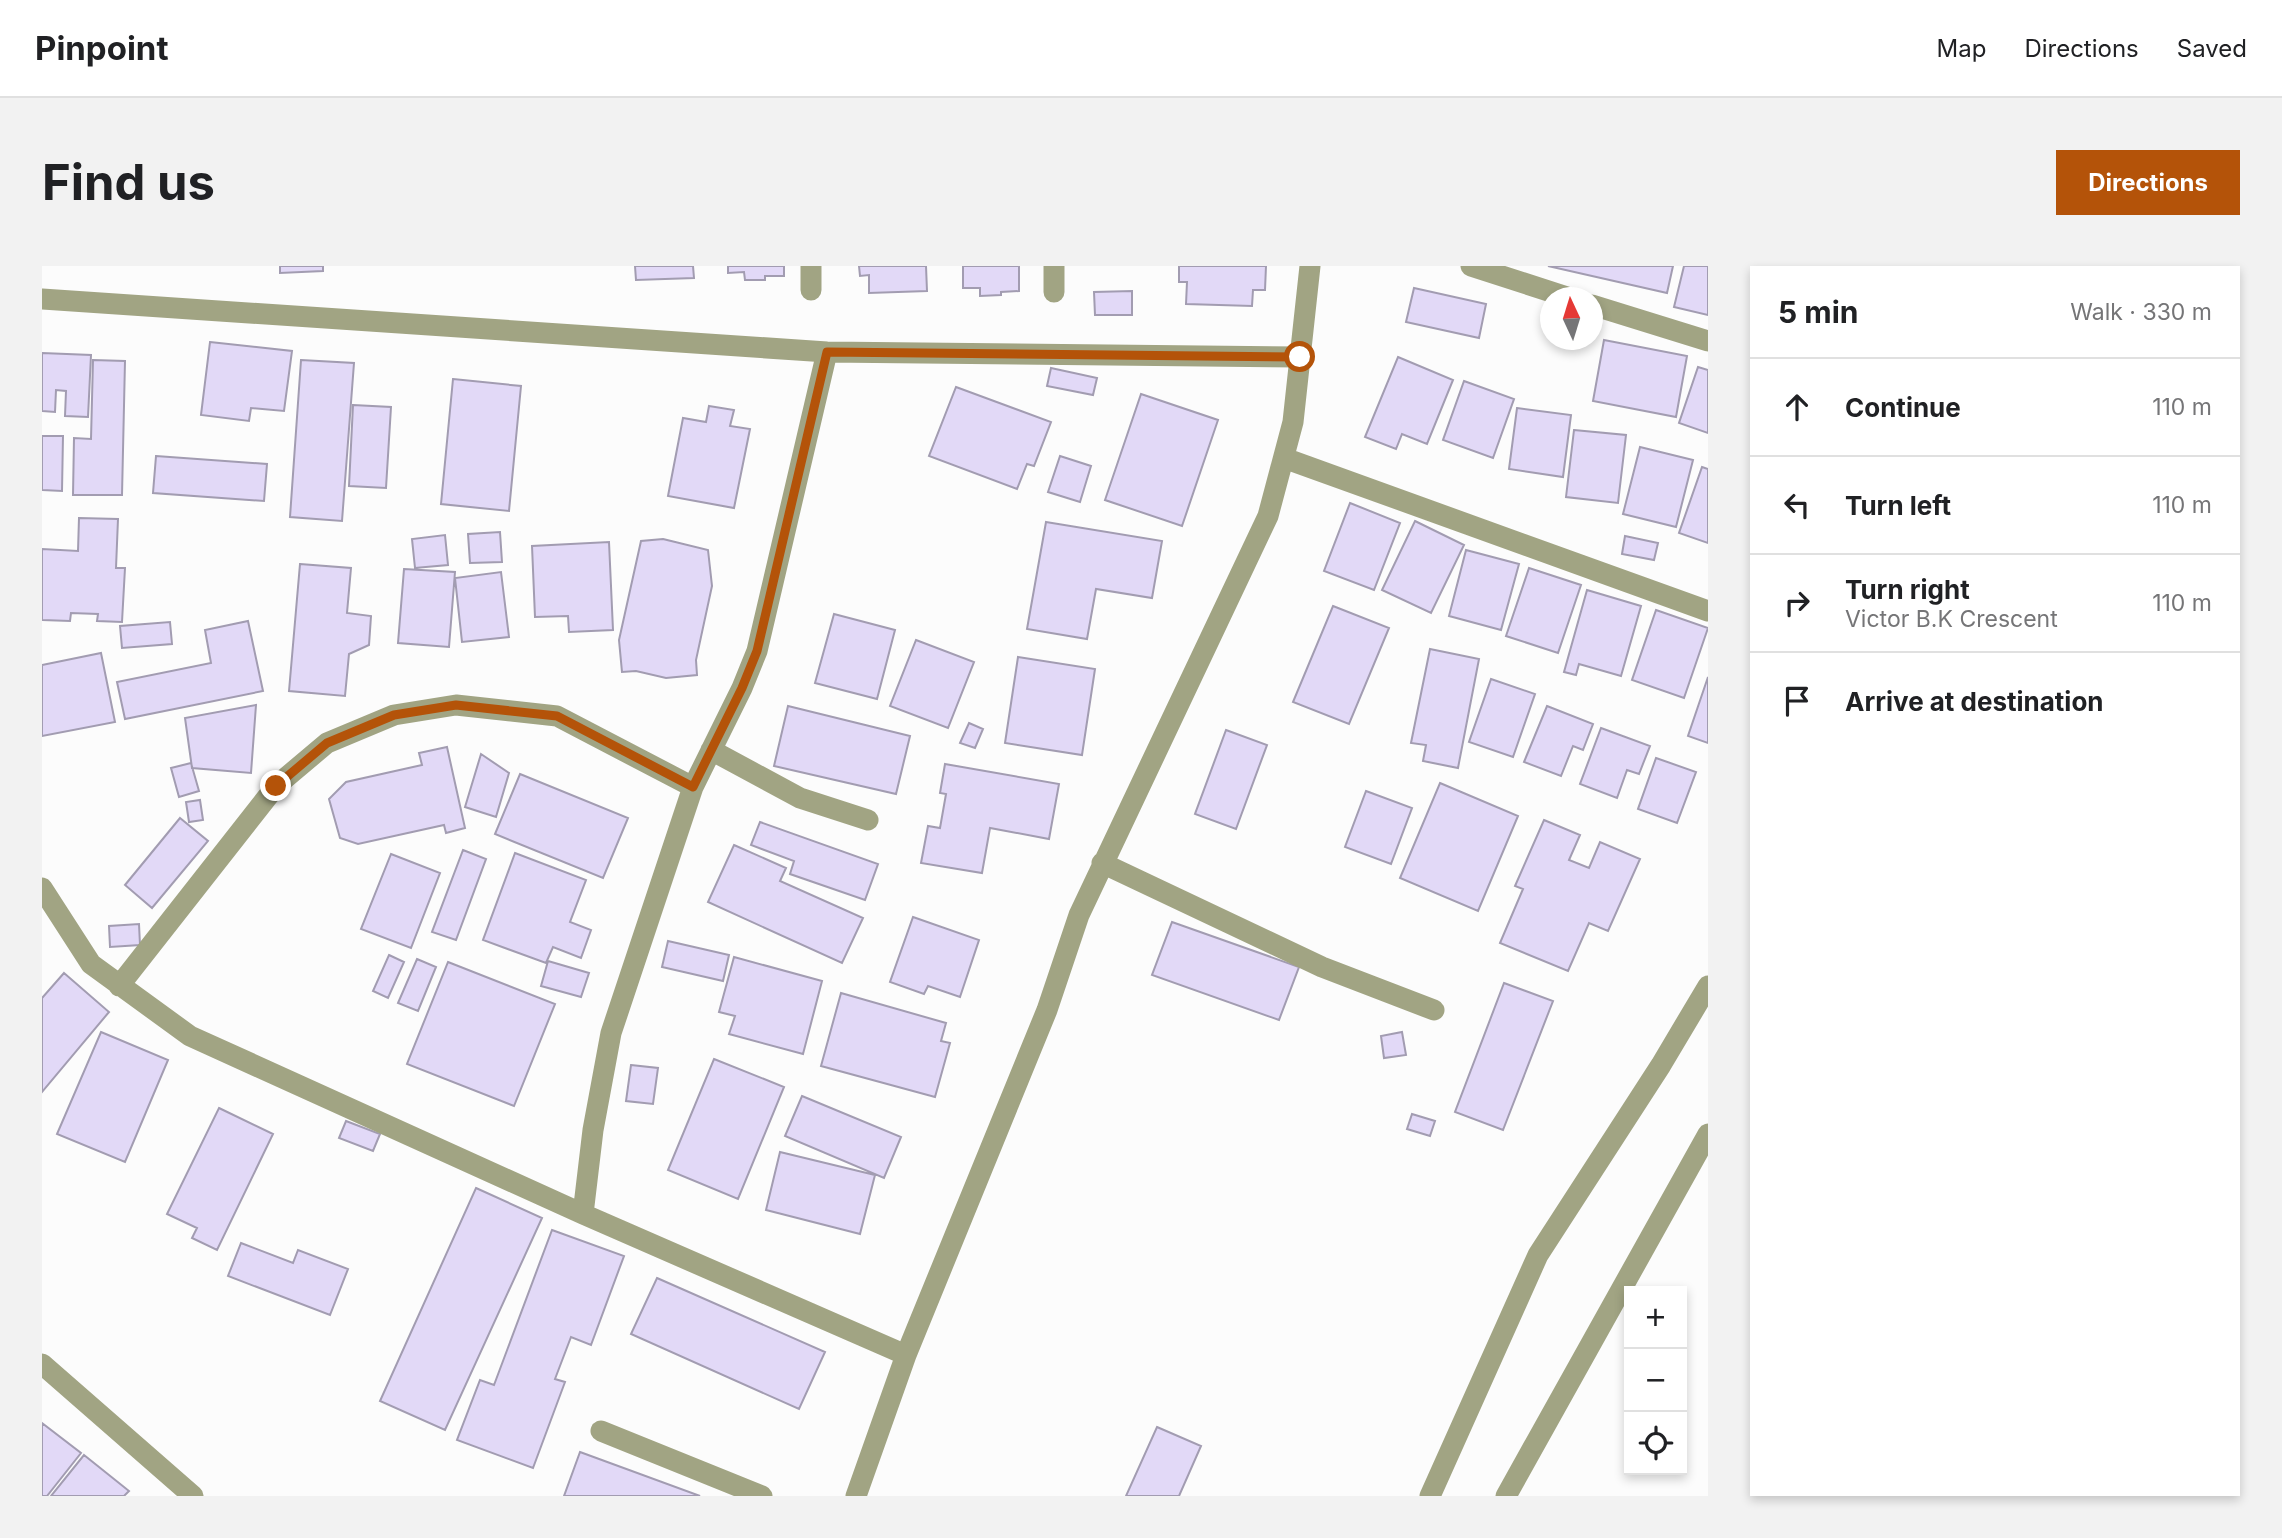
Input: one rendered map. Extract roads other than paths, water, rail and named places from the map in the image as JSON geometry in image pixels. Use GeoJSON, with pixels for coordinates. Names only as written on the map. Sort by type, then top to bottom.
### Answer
{"type":"FeatureCollection","features":[{"type":"Feature","properties":{"kind":"street"},"geometry":{"type":"LineString","coordinates":[[811,266],[811,290]]}},
{"type":"Feature","properties":{"kind":"street"},"geometry":{"type":"LineString","coordinates":[[1054,266],[1054,292]]}},
{"type":"Feature","properties":{"kind":"street"},"geometry":{"type":"LineString","coordinates":[[856,1496],[906,1355],[1047,1010],[1079,915],[1268,516],[1293,422],[1310,266]]}},
{"type":"Feature","properties":{"kind":"street"},"geometry":{"type":"LineString","coordinates":[[1471,266],[1540,288]]}},
{"type":"Feature","properties":{"kind":"street"},"geometry":{"type":"LineString","coordinates":[[42,299],[827,352],[1300,357]]}},
{"type":"Feature","properties":{"kind":"street"},"geometry":{"type":"LineString","coordinates":[[1603,308],[1708,341]]}},
{"type":"Feature","properties":{"kind":"street"},"geometry":{"type":"LineString","coordinates":[[583,1214],[593,1130],[611,1033],[693,787],[742,688],[757,651],[827,352]]}},
{"type":"Feature","properties":{"kind":"street"},"geometry":{"type":"LineString","coordinates":[[1284,458],[1708,611]]}},
{"type":"Feature","properties":{"kind":"street"},"geometry":{"type":"LineString","coordinates":[[119,986],[276,786],[327,743],[394,715],[456,705],[557,716],[693,787]]}},
{"type":"Feature","properties":{"kind":"street"},"geometry":{"type":"LineString","coordinates":[[711,750],[800,798],[867,820]]}},
{"type":"Feature","properties":{"kind":"street"},"geometry":{"type":"LineString","coordinates":[[1102,863],[1322,967],[1434,1010]]}},
{"type":"Feature","properties":{"kind":"street"},"geometry":{"type":"LineString","coordinates":[[42,888],[91,964],[190,1036],[583,1214],[906,1355]]}},
{"type":"Feature","properties":{"kind":"street"},"geometry":{"type":"LineString","coordinates":[[1430,1496],[1538,1255],[1661,1065],[1708,986]]}},
{"type":"Feature","properties":{"kind":"street"},"geometry":{"type":"LineString","coordinates":[[1509,1494],[1708,1134]]}},
{"type":"Feature","properties":{"kind":"street"},"geometry":{"type":"LineString","coordinates":[[42,1364],[193,1496]]}},
{"type":"Feature","properties":{"kind":"street"},"geometry":{"type":"LineString","coordinates":[[601,1431],[762,1496]]}}]}
